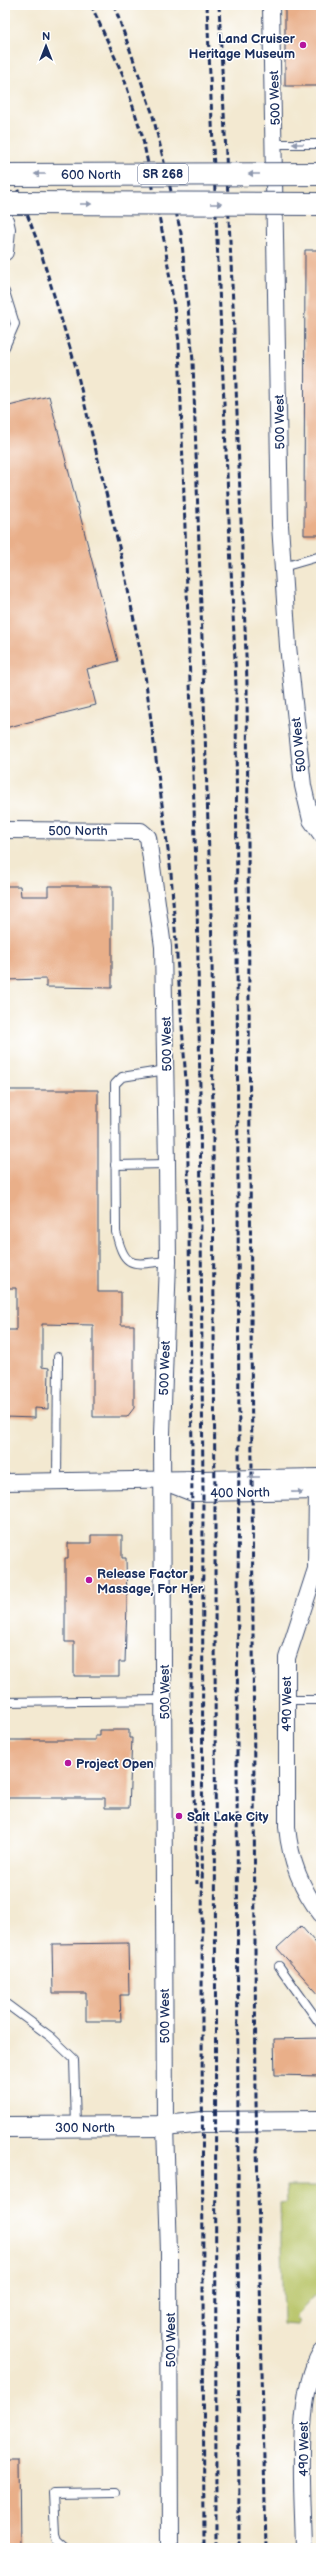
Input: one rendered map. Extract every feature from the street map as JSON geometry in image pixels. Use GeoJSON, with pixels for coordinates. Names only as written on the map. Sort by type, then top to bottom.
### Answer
{"type":"FeatureCollection","features":[{"type":"Feature","properties":{"kind":"main road","name":"600 North"},"geometry":{"type":"LineString","coordinates":[[5,174],[321,174]]}},
{"type":"Feature","properties":{"kind":"main road"},"geometry":{"type":"LineString","coordinates":[[5,203],[321,204]]}},
{"type":"Feature","properties":{"kind":"street","name":"500 West"},"geometry":{"type":"LineString","coordinates":[[271,5],[275,144],[280,525],[288,646],[303,786],[311,820],[321,834]]}},
{"type":"Feature","properties":{"kind":"street"},"geometry":{"type":"LineString","coordinates":[[5,220],[7,229],[5,252]]}},
{"type":"Feature","properties":{"kind":"street","name":"500 North"},"geometry":{"type":"LineString","coordinates":[[5,830],[131,829],[141,831],[148,837]]}},
{"type":"Feature","properties":{"kind":"street","name":"500 West"},"geometry":{"type":"LineString","coordinates":[[148,837],[163,947],[168,1164],[168,1261],[162,1481],[164,1700],[164,2126],[169,2252],[170,2548]]}},
{"type":"Feature","properties":{"kind":"street","name":"400 North"},"geometry":{"type":"LineString","coordinates":[[5,1482],[162,1481],[192,1493],[320,1487]]}},
{"type":"Feature","properties":{"kind":"street","name":"490 West"},"geometry":{"type":"LineString","coordinates":[[320,1487],[316,1569],[287,1658],[286,1700],[287,1827],[290,1851],[309,1897],[321,1914]]}},
{"type":"Feature","properties":{"kind":"street","name":"300 North"},"geometry":{"type":"LineString","coordinates":[[5,2127],[164,2126],[203,2122],[321,2121]]}},
{"type":"Feature","properties":{"kind":"street","name":"300 North"},"geometry":{"type":"LineString","coordinates":[[164,2126],[203,2131],[321,2131]]}},
{"type":"Feature","properties":{"kind":"street","name":"490 West"},"geometry":{"type":"LineString","coordinates":[[304,2548],[304,2409],[312,2373],[321,2352]]}},
{"type":"Feature","properties":{"kind":"lane"},"geometry":{"type":"LineString","coordinates":[[275,144],[321,144]]}},
{"type":"Feature","properties":{"kind":"lane"},"geometry":{"type":"LineString","coordinates":[[5,292],[16,324],[5,347]]}},
{"type":"Feature","properties":{"kind":"lane"},"geometry":{"type":"LineString","coordinates":[[283,567],[321,556]]}},
{"type":"Feature","properties":{"kind":"lane"},"geometry":{"type":"LineString","coordinates":[[166,1070],[122,1077],[115,1084],[115,1165],[116,1232],[121,1253],[129,1261],[136,1264],[168,1261]]}},
{"type":"Feature","properties":{"kind":"lane"},"geometry":{"type":"LineString","coordinates":[[115,1165],[168,1164]]}},
{"type":"Feature","properties":{"kind":"lane"},"geometry":{"type":"LineString","coordinates":[[57,1481],[58,1357]]}},
{"type":"Feature","properties":{"kind":"lane"},"geometry":{"type":"LineString","coordinates":[[5,1702],[164,1700]]}},
{"type":"Feature","properties":{"kind":"lane"},"geometry":{"type":"LineString","coordinates":[[286,1700],[321,1700]]}},
{"type":"Feature","properties":{"kind":"lane"},"geometry":{"type":"LineString","coordinates":[[279,1966],[321,2025]]}},
{"type":"Feature","properties":{"kind":"lane"},"geometry":{"type":"LineString","coordinates":[[5,2003],[51,2038],[74,2059],[76,2127]]}},
{"type":"Feature","properties":{"kind":"lane"},"geometry":{"type":"LineString","coordinates":[[66,2548],[57,2540],[55,2534],[53,2493],[116,2492]]}},
{"type":"Feature","properties":{"kind":"green space"},"geometry":{"type":"Polygon","coordinates":[[[286,2186],[321,2186],[321,2289],[295,2317],[299,2322],[297,2325],[283,2324],[280,2203],[287,2202],[286,2186]]]}},
{"type":"Feature","properties":{"kind":"building","name":"Land Cruiser Heritage Museum"},"geometry":{"type":"Polygon","coordinates":[[[285,5],[321,5],[321,86],[285,86],[285,5]]]}},
{"type":"Feature","properties":{"kind":"building"},"geometry":{"type":"Polygon","coordinates":[[[305,250],[321,250],[321,535],[304,535],[305,250]]]}},
{"type":"Feature","properties":{"kind":"building"},"geometry":{"type":"Polygon","coordinates":[[[49,396],[118,661],[87,669],[96,705],[5,728],[5,407],[49,396]]]}},
{"type":"Feature","properties":{"kind":"building"},"geometry":{"type":"Polygon","coordinates":[[[5,886],[20,886],[21,896],[48,896],[48,886],[112,886],[112,988],[46,987],[46,979],[5,980],[5,886]]]}},
{"type":"Feature","properties":{"kind":"building"},"geometry":{"type":"Polygon","coordinates":[[[5,1090],[98,1090],[98,1292],[121,1292],[121,1325],[134,1325],[134,1408],[127,1417],[93,1417],[93,1325],[42,1324],[42,1367],[49,1368],[48,1409],[35,1408],[35,1418],[5,1417],[5,1330],[16,1330],[16,1288],[5,1288],[5,1090]]]}},
{"type":"Feature","properties":{"kind":"building"},"geometry":{"type":"Polygon","coordinates":[[[91,1535],[122,1535],[122,1558],[126,1558],[127,1605],[125,1662],[119,1662],[119,1676],[74,1676],[74,1642],[65,1642],[65,1558],[68,1558],[68,1543],[91,1543],[91,1535]]]}},
{"type":"Feature","properties":{"kind":"building","name":"Project Open"},"geometry":{"type":"Polygon","coordinates":[[[100,1730],[129,1730],[129,1738],[132,1738],[129,1808],[105,1808],[105,1798],[5,1798],[5,1740],[95,1740],[95,1736],[100,1736],[100,1730]]]}},
{"type":"Feature","properties":{"kind":"building"},"geometry":{"type":"Polygon","coordinates":[[[301,1926],[321,1949],[321,1997],[277,1948],[301,1926]]]}},
{"type":"Feature","properties":{"kind":"building"},"geometry":{"type":"Polygon","coordinates":[[[128,1943],[129,1995],[120,1995],[121,2021],[86,2021],[86,1993],[53,1993],[52,1944],[128,1943]]]}},
{"type":"Feature","properties":{"kind":"building"},"geometry":{"type":"Polygon","coordinates":[[[321,2038],[321,2076],[275,2075],[274,2039],[321,2038]]]}},
{"type":"Feature","properties":{"kind":"building"},"geometry":{"type":"Polygon","coordinates":[[[5,2460],[19,2460],[20,2548],[5,2548],[5,2460]]]}},
{"type":"Feature","properties":{"kind":"railway"},"geometry":{"type":"LineString","coordinates":[[91,5],[123,75],[142,135],[165,245],[179,342],[197,899],[200,1090],[203,1492],[202,2020],[204,2548]]}},
{"type":"Feature","properties":{"kind":"railway"},"geometry":{"type":"LineString","coordinates":[[114,5],[152,112],[181,233],[193,361],[212,947],[215,1513],[216,2548]]}},
{"type":"Feature","properties":{"kind":"railway"},"geometry":{"type":"LineString","coordinates":[[207,5],[236,684],[239,1450],[237,1743],[239,2548]]}},
{"type":"Feature","properties":{"kind":"railway"},"geometry":{"type":"LineString","coordinates":[[219,5],[233,305],[247,682],[256,2101],[266,2548]]}},
{"type":"Feature","properties":{"kind":"railway"},"geometry":{"type":"LineString","coordinates":[[5,156],[38,243],[75,364],[121,555],[145,675],[171,873],[187,1095],[192,1451],[191,1705],[197,1884]]}},
{"type":"Feature","properties":{"kind":"place","name":"Land Cruiser Heritage Museum"},"geometry":{"type":"Point","coordinates":[303,45]}},
{"type":"Feature","properties":{"kind":"place","name":"Release Factor Massage, For Her"},"geometry":{"type":"Point","coordinates":[89,1580]}},
{"type":"Feature","properties":{"kind":"place","name":"Project Open"},"geometry":{"type":"Point","coordinates":[68,1763]}},
{"type":"Feature","properties":{"kind":"place","name":"Salt Lake City"},"geometry":{"type":"Point","coordinates":[179,1816]}}]}
